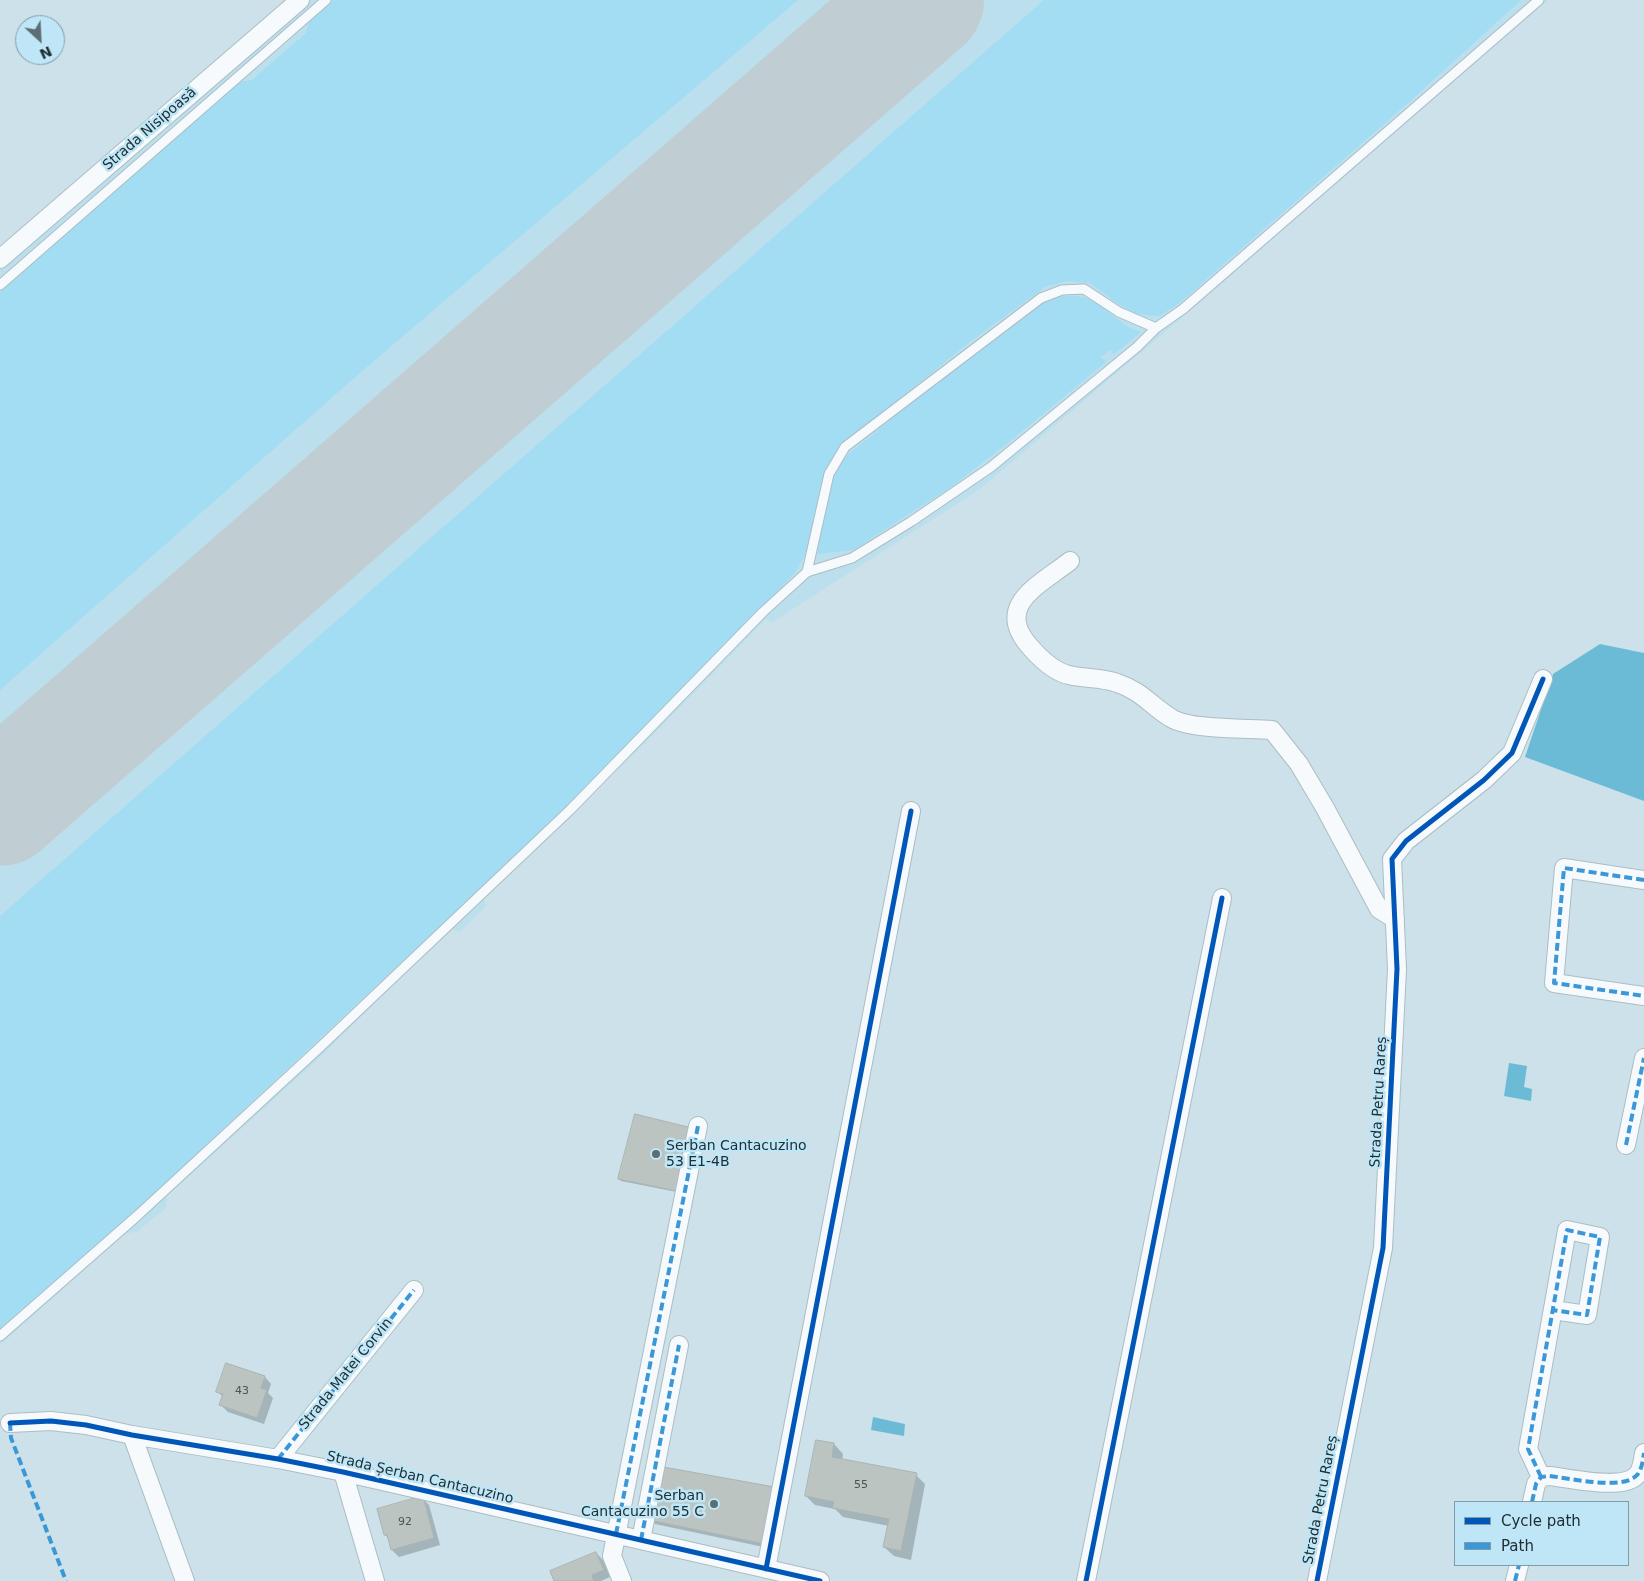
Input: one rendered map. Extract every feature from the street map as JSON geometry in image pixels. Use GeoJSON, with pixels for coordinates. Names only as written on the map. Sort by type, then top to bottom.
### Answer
{"type":"FeatureCollection","features":[{"type":"Feature","properties":{"kind":"street","name":"Strada Nisipoasă"},"geometry":{"type":"LineString","coordinates":[[0,259],[300,0]]}},
{"type":"Feature","properties":{"kind":"street"},"geometry":{"type":"LineString","coordinates":[[1070,561],[1025,596],[1016,609],[1016,624],[1024,640],[1042,660],[1068,675],[1096,677],[1118,683],[1140,693],[1171,718],[1188,725],[1272,730],[1299,764],[1308,779],[1379,909],[1395,919]]}},
{"type":"Feature","properties":{"kind":"street","name":"Strada Petru Rareș"},"geometry":{"type":"LineString","coordinates":[[1317,1581],[1383,1248],[1397,970],[1392,859],[1406,841],[1484,780],[1512,753],[1542,679]]}},
{"type":"Feature","properties":{"kind":"street"},"geometry":{"type":"LineString","coordinates":[[766,1568],[911,811]]}},
{"type":"Feature","properties":{"kind":"street"},"geometry":{"type":"LineString","coordinates":[[1644,880],[1564,868],[1554,983],[1644,996]]}},
{"type":"Feature","properties":{"kind":"street"},"geometry":{"type":"LineString","coordinates":[[1086,1581],[1222,898]]}},
{"type":"Feature","properties":{"kind":"street"},"geometry":{"type":"LineString","coordinates":[[1626,1145],[1644,1058]]}},
{"type":"Feature","properties":{"kind":"street"},"geometry":{"type":"LineString","coordinates":[[622,1581],[612,1556],[698,1126]]}},
{"type":"Feature","properties":{"kind":"street"},"geometry":{"type":"LineString","coordinates":[[1541,1477],[1528,1449],[1567,1230],[1600,1237],[1587,1315],[1553,1310]]}},
{"type":"Feature","properties":{"kind":"street","name":"Strada Matei Corvin"},"geometry":{"type":"LineString","coordinates":[[278,1459],[414,1290]]}},
{"type":"Feature","properties":{"kind":"street"},"geometry":{"type":"LineString","coordinates":[[641,1540],[679,1345]]}},
{"type":"Feature","properties":{"kind":"street","name":"Strada Șerban Cantacuzino"},"geometry":{"type":"LineString","coordinates":[[10,1423],[51,1421],[86,1425],[132,1435],[278,1459],[344,1472],[820,1581]]}},
{"type":"Feature","properties":{"kind":"street"},"geometry":{"type":"LineString","coordinates":[[132,1435],[185,1581]]}},
{"type":"Feature","properties":{"kind":"street"},"geometry":{"type":"LineString","coordinates":[[1532,1501],[1536,1484],[1541,1477],[1549,1476],[1617,1484],[1630,1481],[1639,1473],[1644,1453]]}},
{"type":"Feature","properties":{"kind":"street"},"geometry":{"type":"LineString","coordinates":[[344,1472],[375,1581]]}},
{"type":"Feature","properties":{"kind":"street"},"geometry":{"type":"LineString","coordinates":[[1515,1581],[1519,1566]]}},
{"type":"Feature","properties":{"kind":"lane"},"geometry":{"type":"LineString","coordinates":[[0,285],[326,0]]}},
{"type":"Feature","properties":{"kind":"lane"},"geometry":{"type":"LineString","coordinates":[[0,1336],[137,1216],[332,1037],[570,810],[763,612],[807,572],[852,558],[912,521],[991,467],[1137,347],[1156,328],[1183,309],[1540,0]]}},
{"type":"Feature","properties":{"kind":"lane"},"geometry":{"type":"LineString","coordinates":[[807,572],[829,474],[845,446],[1041,298],[1062,290],[1084,289],[1119,312],[1156,328]]}},
{"type":"Feature","properties":{"kind":"shaded area"},"geometry":{"type":"Polygon","coordinates":[[[309,0],[1548,0],[1205,298],[980,489],[771,623],[766,619],[648,740],[484,897],[486,906],[460,932],[450,929],[316,1061],[167,1196],[166,1208],[138,1231],[125,1234],[0,1345],[0,270],[309,0]]]}},
{"type":"Feature","properties":{"kind":"shaded area"},"geometry":{"type":"Polygon","coordinates":[[[333,0],[798,0],[362,371],[0,690],[0,291],[239,82],[252,80],[306,33],[309,21],[333,0]]]}},
{"type":"Feature","properties":{"kind":"shaded area"},"geometry":{"type":"Polygon","coordinates":[[[1044,0],[1521,0],[1409,102],[1177,305],[1159,316],[1136,314],[1114,301],[1090,283],[1067,281],[1045,287],[971,341],[842,445],[828,467],[806,553],[795,573],[548,825],[87,1256],[0,1332],[0,916],[1044,0]]]}},
{"type":"Feature","properties":{"kind":"shaded area"},"geometry":{"type":"Polygon","coordinates":[[[1054,296],[1078,296],[1092,300],[1128,327],[1141,332],[1114,354],[1110,350],[1101,357],[1106,362],[951,487],[853,550],[816,554],[834,474],[845,457],[1035,306],[1054,296]]]}},
{"type":"Feature","properties":{"kind":"shaded area"},"geometry":{"type":"Polygon","coordinates":[[[1600,644],[1644,653],[1644,801],[1525,757],[1553,674],[1600,644]]]}},
{"type":"Feature","properties":{"kind":"shaded area"},"geometry":{"type":"Polygon","coordinates":[[[1509,1063],[1527,1066],[1524,1087],[1532,1089],[1531,1101],[1504,1096],[1509,1063]]]}},
{"type":"Feature","properties":{"kind":"shaded area"},"geometry":{"type":"Polygon","coordinates":[[[873,1417],[905,1424],[904,1436],[871,1430],[873,1417]]]}},
{"type":"Feature","properties":{"kind":"building","name":"Serban Cantacuzino 53 E1-4B"},"geometry":{"type":"Polygon","coordinates":[[[635,1114],[692,1128],[681,1192],[618,1179],[635,1114]]]}},
{"type":"Feature","properties":{"kind":"building"},"geometry":{"type":"Polygon","coordinates":[[[226,1363],[265,1376],[261,1388],[267,1390],[257,1418],[219,1405],[223,1394],[216,1392],[226,1363]]]}},
{"type":"Feature","properties":{"kind":"building"},"geometry":{"type":"Polygon","coordinates":[[[816,1440],[834,1443],[832,1457],[917,1473],[901,1551],[883,1547],[889,1519],[832,1508],[834,1502],[805,1496],[816,1440]]]}},
{"type":"Feature","properties":{"kind":"building","name":"Serban Cantacuzino 55 C"},"geometry":{"type":"Polygon","coordinates":[[[658,1466],[780,1488],[769,1545],[649,1520],[658,1466]]]}},
{"type":"Feature","properties":{"kind":"building"},"geometry":{"type":"Polygon","coordinates":[[[423,1496],[434,1538],[391,1550],[387,1535],[384,1535],[377,1509],[423,1496]]]}},
{"type":"Feature","properties":{"kind":"building"},"geometry":{"type":"Polygon","coordinates":[[[596,1552],[604,1570],[592,1575],[594,1581],[554,1581],[550,1571],[596,1552]]]}},
{"type":"Feature","properties":{"kind":"runway"},"geometry":{"type":"LineString","coordinates":[[0,805],[923,0]]}},
{"type":"Feature","properties":{"kind":"marked path"},"geometry":{"type":"LineString","coordinates":[[1644,880],[1564,868],[1554,983],[1644,996]]}},
{"type":"Feature","properties":{"kind":"marked path"},"geometry":{"type":"LineString","coordinates":[[1626,1145],[1644,1058]]}},
{"type":"Feature","properties":{"kind":"marked path"},"geometry":{"type":"LineString","coordinates":[[616,1534],[698,1126]]}},
{"type":"Feature","properties":{"kind":"marked path"},"geometry":{"type":"LineString","coordinates":[[1541,1477],[1528,1449],[1567,1230],[1600,1237],[1587,1315],[1553,1310]]}},
{"type":"Feature","properties":{"kind":"marked path"},"geometry":{"type":"LineString","coordinates":[[278,1459],[414,1290]]}},
{"type":"Feature","properties":{"kind":"marked path"},"geometry":{"type":"LineString","coordinates":[[641,1540],[679,1345]]}},
{"type":"Feature","properties":{"kind":"marked path"},"geometry":{"type":"LineString","coordinates":[[10,1423],[11,1438],[66,1581]]}},
{"type":"Feature","properties":{"kind":"marked path"},"geometry":{"type":"LineString","coordinates":[[1532,1501],[1536,1484],[1541,1477],[1549,1476],[1609,1483],[1630,1480],[1639,1473],[1644,1453]]}},
{"type":"Feature","properties":{"kind":"marked path"},"geometry":{"type":"LineString","coordinates":[[1515,1581],[1519,1566]]}},
{"type":"Feature","properties":{"kind":"cycle path"},"geometry":{"type":"LineString","coordinates":[[1317,1581],[1383,1248],[1397,969],[1392,859],[1406,841],[1484,780],[1512,753],[1543,679]]}},
{"type":"Feature","properties":{"kind":"cycle path"},"geometry":{"type":"LineString","coordinates":[[766,1569],[911,811]]}},
{"type":"Feature","properties":{"kind":"cycle path"},"geometry":{"type":"LineString","coordinates":[[1086,1581],[1222,898]]}},
{"type":"Feature","properties":{"kind":"cycle path"},"geometry":{"type":"LineString","coordinates":[[10,1423],[51,1421],[86,1425],[132,1435],[278,1459],[343,1472],[820,1581]]}},
{"type":"Feature","properties":{"kind":"place","name":"Serban Cantacuzino 53 E1-4B"},"geometry":{"type":"Point","coordinates":[656,1154]}},
{"type":"Feature","properties":{"kind":"place","name":"Serban Cantacuzino 55 C"},"geometry":{"type":"Point","coordinates":[714,1504]}}]}
